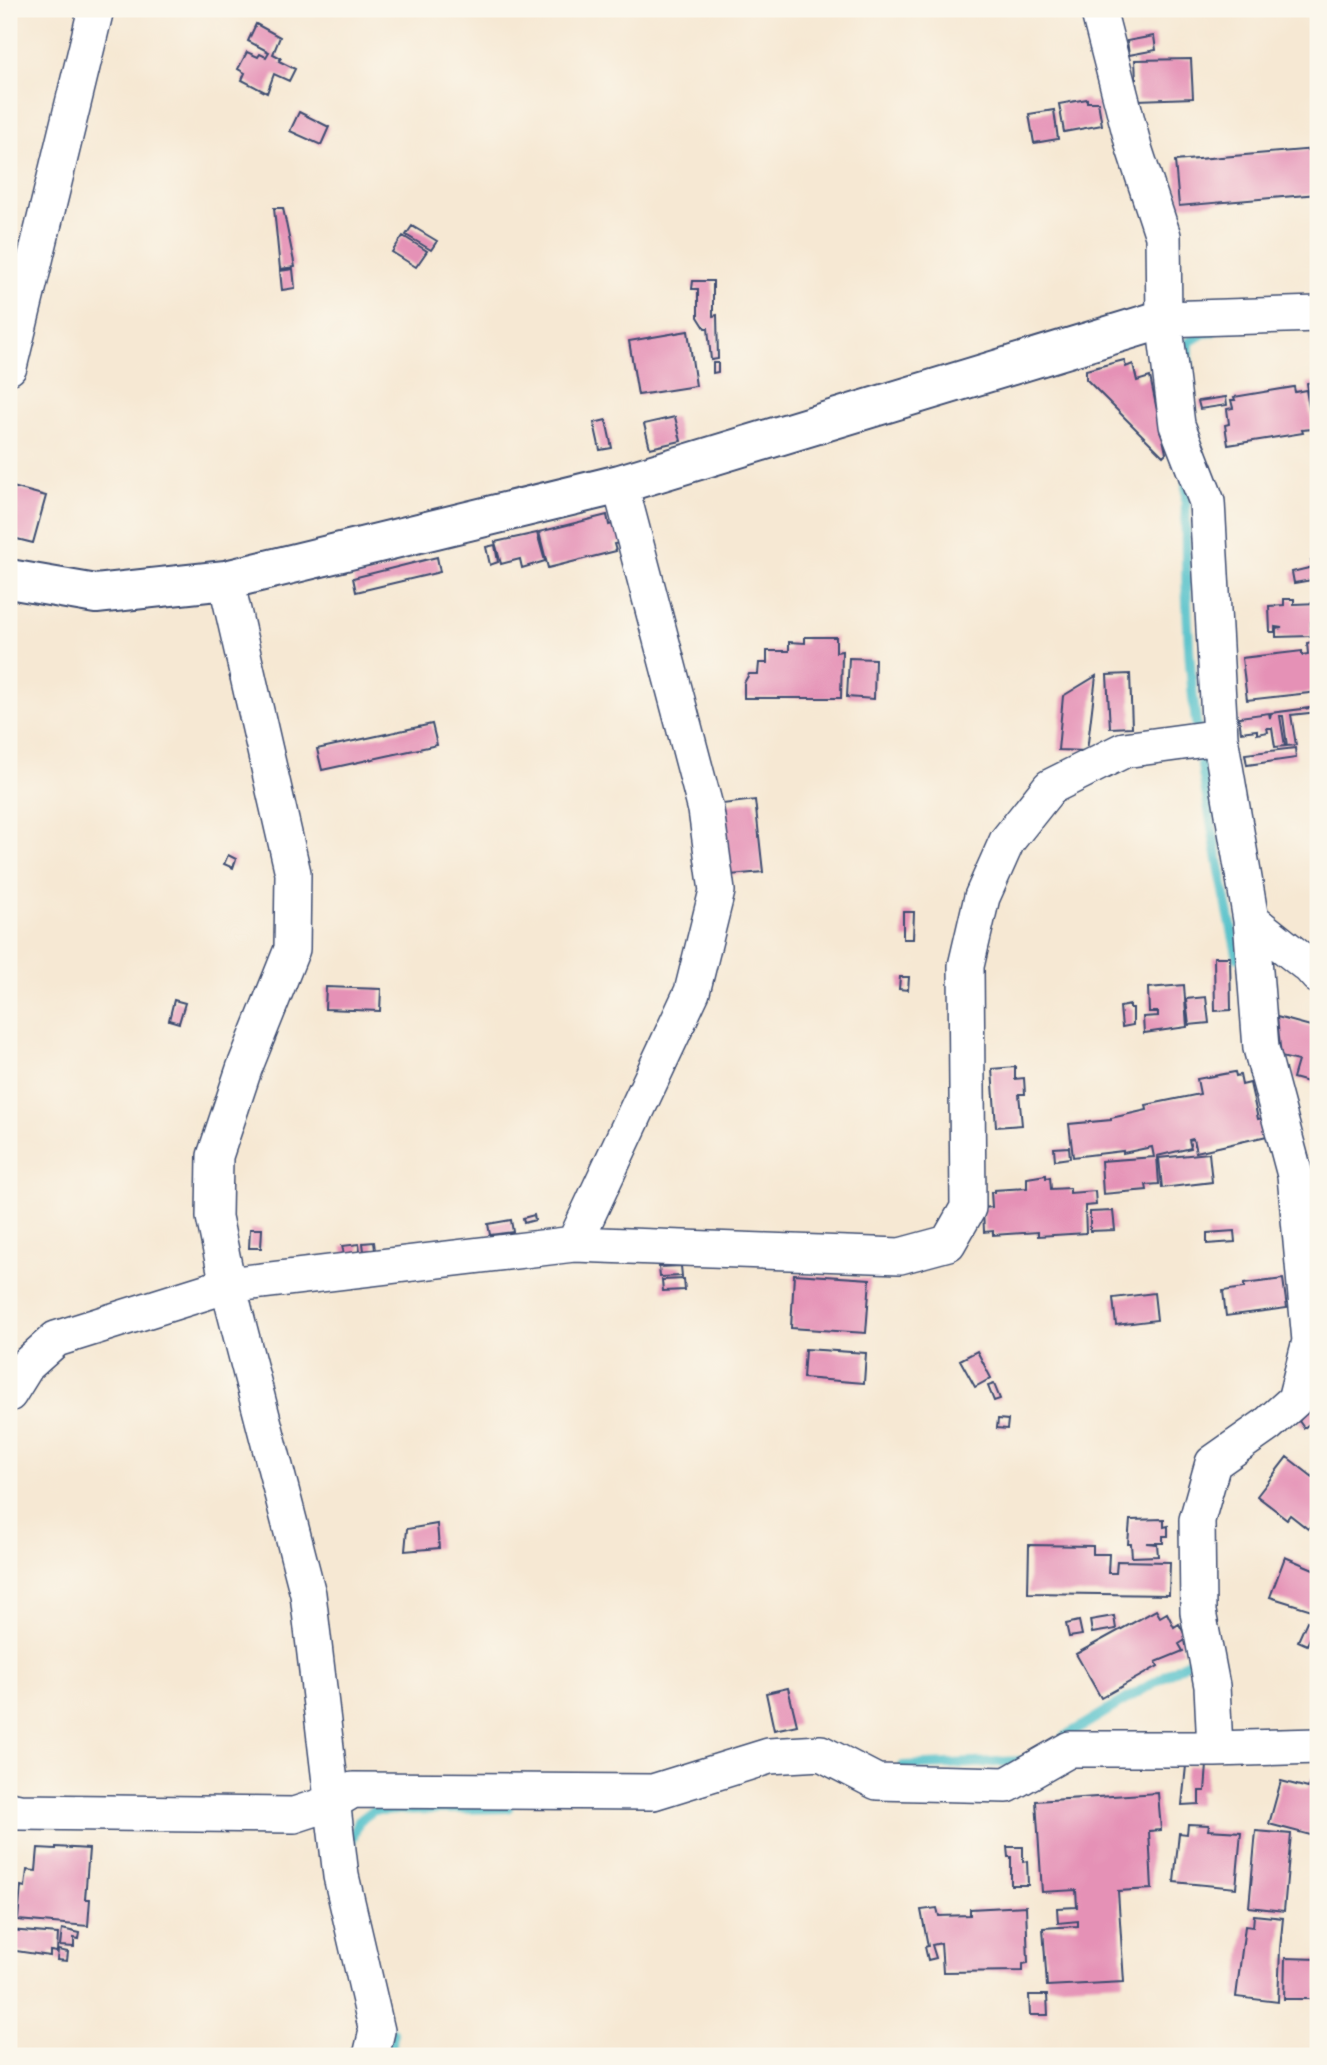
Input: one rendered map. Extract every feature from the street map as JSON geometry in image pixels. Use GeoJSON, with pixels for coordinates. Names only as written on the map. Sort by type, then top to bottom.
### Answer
{"type":"FeatureCollection","features":[{"type":"Feature","properties":{"kind":"street"},"geometry":{"type":"LineString","coordinates":[[9,367],[96,9]]}},
{"type":"Feature","properties":{"kind":"street"},"geometry":{"type":"LineString","coordinates":[[1098,9],[1134,148],[1163,236],[1164,319],[1177,425],[1207,502],[1220,737],[1251,920],[1261,1048],[1295,1175],[1310,1341],[1295,1400],[1267,1425],[1213,1463],[1198,1520],[1198,1612],[1212,1686],[1215,1749]]}},
{"type":"Feature","properties":{"kind":"street"},"geometry":{"type":"LineString","coordinates":[[9,579],[96,594],[226,580],[620,484],[1164,319],[1318,314]]}},
{"type":"Feature","properties":{"kind":"street"},"geometry":{"type":"LineString","coordinates":[[574,1244],[692,992],[717,891],[706,810],[620,484]]}},
{"type":"Feature","properties":{"kind":"street"},"geometry":{"type":"LineString","coordinates":[[226,580],[293,873],[292,949],[244,1069],[215,1156],[214,1217],[228,1285],[308,1594],[341,1876],[377,2031],[371,2056]]}},
{"type":"Feature","properties":{"kind":"street"},"geometry":{"type":"LineString","coordinates":[[9,1394],[27,1365],[56,1339],[228,1285],[574,1244],[900,1256],[948,1243],[968,1208],[966,965],[982,897],[1007,841],[1050,788],[1124,750],[1220,737]]}},
{"type":"Feature","properties":{"kind":"street"},"geometry":{"type":"LineString","coordinates":[[1251,920],[1316,968]]}},
{"type":"Feature","properties":{"kind":"street"},"geometry":{"type":"LineString","coordinates":[[9,1810],[294,1815],[331,1803],[354,1790],[653,1792],[769,1755],[821,1753],[877,1782],[1007,1785],[1070,1749],[1318,1746]]}},
{"type":"Feature","properties":{"kind":"building"},"geometry":{"type":"Polygon","coordinates":[[[256,24],[280,37],[273,54],[281,58],[279,61],[295,69],[289,81],[274,74],[267,93],[242,80],[245,73],[238,69],[247,52],[266,57],[269,52],[248,41],[256,24]]]}},
{"type":"Feature","properties":{"kind":"building"},"geometry":{"type":"Polygon","coordinates":[[[1154,36],[1156,50],[1129,55],[1127,41],[1154,36]]]}},
{"type":"Feature","properties":{"kind":"building"},"geometry":{"type":"Polygon","coordinates":[[[1191,59],[1193,98],[1137,100],[1135,60],[1191,59]]]}},
{"type":"Feature","properties":{"kind":"building"},"geometry":{"type":"Polygon","coordinates":[[[1087,99],[1087,102],[1098,102],[1102,125],[1064,132],[1059,104],[1087,99]]]}},
{"type":"Feature","properties":{"kind":"building"},"geometry":{"type":"Polygon","coordinates":[[[1054,110],[1058,139],[1034,143],[1029,114],[1054,110]]]}},
{"type":"Feature","properties":{"kind":"building"},"geometry":{"type":"Polygon","coordinates":[[[299,112],[329,127],[321,145],[290,131],[299,112]]]}},
{"type":"Feature","properties":{"kind":"building"},"geometry":{"type":"Polygon","coordinates":[[[1315,149],[1318,194],[1179,206],[1175,161],[1315,149]]]}},
{"type":"Feature","properties":{"kind":"building"},"geometry":{"type":"Polygon","coordinates":[[[274,208],[283,208],[295,267],[280,269],[274,208]]]}},
{"type":"Feature","properties":{"kind":"building"},"geometry":{"type":"Polygon","coordinates":[[[412,226],[437,241],[431,250],[406,235],[412,226]]]}},
{"type":"Feature","properties":{"kind":"building"},"geometry":{"type":"Polygon","coordinates":[[[403,236],[427,251],[416,267],[392,252],[403,236]]]}},
{"type":"Feature","properties":{"kind":"building"},"geometry":{"type":"Polygon","coordinates":[[[293,269],[295,288],[282,290],[280,271],[293,269]]]}},
{"type":"Feature","properties":{"kind":"building"},"geometry":{"type":"Polygon","coordinates":[[[693,281],[713,281],[713,316],[717,315],[718,359],[711,360],[708,328],[705,328],[698,317],[698,289],[692,289],[693,281]]]}},
{"type":"Feature","properties":{"kind":"building"},"geometry":{"type":"Polygon","coordinates":[[[688,331],[696,386],[638,395],[629,341],[688,331]]]}},
{"type":"Feature","properties":{"kind":"building"},"geometry":{"type":"Polygon","coordinates":[[[1124,360],[1126,367],[1133,364],[1137,381],[1150,377],[1166,453],[1163,456],[1086,379],[1086,370],[1124,360]]]}},
{"type":"Feature","properties":{"kind":"building"},"geometry":{"type":"Polygon","coordinates":[[[713,363],[718,363],[718,372],[713,373],[713,363]]]}},
{"type":"Feature","properties":{"kind":"building"},"geometry":{"type":"Polygon","coordinates":[[[1318,381],[1318,404],[1310,405],[1307,383],[1318,381]]]}},
{"type":"Feature","properties":{"kind":"building"},"geometry":{"type":"Polygon","coordinates":[[[1294,387],[1295,392],[1306,390],[1313,429],[1228,445],[1225,425],[1229,424],[1227,409],[1233,408],[1231,400],[1235,400],[1234,397],[1294,387]]]}},
{"type":"Feature","properties":{"kind":"building"},"geometry":{"type":"Polygon","coordinates":[[[1226,397],[1227,405],[1200,409],[1198,401],[1226,397]]]}},
{"type":"Feature","properties":{"kind":"building"},"geometry":{"type":"Polygon","coordinates":[[[675,417],[681,441],[650,448],[644,424],[675,417]]]}},
{"type":"Feature","properties":{"kind":"building"},"geometry":{"type":"Polygon","coordinates":[[[606,420],[612,448],[600,450],[594,423],[606,420]]]}},
{"type":"Feature","properties":{"kind":"building"},"geometry":{"type":"Polygon","coordinates":[[[9,486],[46,496],[33,543],[17,539],[14,548],[9,546],[9,486]]]}},
{"type":"Feature","properties":{"kind":"building"},"geometry":{"type":"Polygon","coordinates":[[[607,515],[609,525],[621,522],[626,542],[614,544],[616,551],[548,568],[539,532],[607,515]]]}},
{"type":"Feature","properties":{"kind":"building"},"geometry":{"type":"Polygon","coordinates":[[[537,533],[545,561],[522,568],[520,559],[501,564],[495,542],[537,533]]]}},
{"type":"Feature","properties":{"kind":"building"},"geometry":{"type":"Polygon","coordinates":[[[495,545],[498,562],[490,565],[486,547],[495,545]]]}},
{"type":"Feature","properties":{"kind":"building"},"geometry":{"type":"Polygon","coordinates":[[[437,557],[440,572],[356,592],[353,578],[437,557]]]}},
{"type":"Feature","properties":{"kind":"building"},"geometry":{"type":"Polygon","coordinates":[[[1318,560],[1318,579],[1294,583],[1292,572],[1313,567],[1311,561],[1318,560]]]}},
{"type":"Feature","properties":{"kind":"building"},"geometry":{"type":"Polygon","coordinates":[[[1284,599],[1294,599],[1294,604],[1318,603],[1318,622],[1311,622],[1311,636],[1276,637],[1276,629],[1282,628],[1275,627],[1275,632],[1270,632],[1269,606],[1284,605],[1284,599]]]}},
{"type":"Feature","properties":{"kind":"building"},"geometry":{"type":"Polygon","coordinates":[[[1318,624],[1318,692],[1247,700],[1242,658],[1302,651],[1302,655],[1308,654],[1307,643],[1317,641],[1314,625],[1318,624]]]}},
{"type":"Feature","properties":{"kind":"building"},"geometry":{"type":"Polygon","coordinates":[[[805,637],[836,637],[836,652],[842,651],[841,698],[744,698],[744,683],[749,674],[758,674],[759,663],[767,663],[767,651],[789,651],[789,642],[805,643],[805,637]]]}},
{"type":"Feature","properties":{"kind":"building"},"geometry":{"type":"Polygon","coordinates":[[[849,658],[875,659],[874,699],[847,697],[849,658]]]}},
{"type":"Feature","properties":{"kind":"building"},"geometry":{"type":"Polygon","coordinates":[[[1130,674],[1132,727],[1110,728],[1107,675],[1130,674]]]}},
{"type":"Feature","properties":{"kind":"building"},"geometry":{"type":"Polygon","coordinates":[[[1096,676],[1087,751],[1058,750],[1063,696],[1096,676]]]}},
{"type":"Feature","properties":{"kind":"building"},"geometry":{"type":"Polygon","coordinates":[[[1318,707],[1318,712],[1291,715],[1296,745],[1287,746],[1283,716],[1280,716],[1285,746],[1275,747],[1272,728],[1267,728],[1268,732],[1257,734],[1257,730],[1241,732],[1239,717],[1269,713],[1270,718],[1271,713],[1318,707]]]}},
{"type":"Feature","properties":{"kind":"building"},"geometry":{"type":"Polygon","coordinates":[[[432,724],[437,745],[322,770],[317,749],[432,724]]]}},
{"type":"Feature","properties":{"kind":"building"},"geometry":{"type":"Polygon","coordinates":[[[1295,748],[1296,758],[1247,765],[1245,754],[1295,748]]]}},
{"type":"Feature","properties":{"kind":"building"},"geometry":{"type":"Polygon","coordinates":[[[755,800],[763,872],[730,875],[722,804],[755,800]]]}},
{"type":"Feature","properties":{"kind":"building"},"geometry":{"type":"Polygon","coordinates":[[[228,855],[236,859],[233,868],[224,864],[228,855]]]}},
{"type":"Feature","properties":{"kind":"building"},"geometry":{"type":"Polygon","coordinates":[[[903,912],[914,912],[913,939],[903,939],[903,912]]]}},
{"type":"Feature","properties":{"kind":"building"},"geometry":{"type":"Polygon","coordinates":[[[1214,957],[1230,957],[1231,1010],[1215,1011],[1214,957]]]}},
{"type":"Feature","properties":{"kind":"building"},"geometry":{"type":"Polygon","coordinates":[[[900,977],[909,977],[908,990],[899,989],[900,977]]]}},
{"type":"Feature","properties":{"kind":"building"},"geometry":{"type":"Polygon","coordinates":[[[1184,985],[1187,1027],[1144,1033],[1143,1017],[1158,1016],[1158,1012],[1149,1012],[1148,988],[1184,985]]]}},
{"type":"Feature","properties":{"kind":"building"},"geometry":{"type":"Polygon","coordinates":[[[326,987],[381,989],[380,1011],[325,1009],[326,987]]]}},
{"type":"Feature","properties":{"kind":"building"},"geometry":{"type":"Polygon","coordinates":[[[1206,997],[1209,1023],[1189,1025],[1186,999],[1206,997]]]}},
{"type":"Feature","properties":{"kind":"building"},"geometry":{"type":"Polygon","coordinates":[[[174,1000],[185,1003],[179,1023],[169,1020],[174,1000]]]}},
{"type":"Feature","properties":{"kind":"building"},"geometry":{"type":"Polygon","coordinates":[[[1130,1005],[1130,1008],[1133,1008],[1133,1025],[1122,1027],[1120,1007],[1130,1005]]]}},
{"type":"Feature","properties":{"kind":"building"},"geometry":{"type":"Polygon","coordinates":[[[1277,1017],[1318,1028],[1318,1085],[1293,1078],[1298,1061],[1281,1057],[1277,1017]]]}},
{"type":"Feature","properties":{"kind":"building"},"geometry":{"type":"Polygon","coordinates":[[[1015,1067],[1015,1079],[1024,1078],[1025,1094],[1019,1094],[1022,1125],[996,1127],[992,1069],[1015,1067]]]}},
{"type":"Feature","properties":{"kind":"building"},"geometry":{"type":"Polygon","coordinates":[[[1235,1072],[1236,1076],[1240,1075],[1242,1085],[1250,1083],[1258,1119],[1263,1118],[1267,1136],[1196,1152],[1193,1139],[1189,1140],[1191,1148],[1157,1156],[1159,1184],[1146,1185],[1147,1190],[1103,1194],[1101,1161],[1154,1157],[1152,1147],[1123,1153],[1073,1157],[1069,1124],[1111,1120],[1147,1110],[1146,1105],[1200,1094],[1197,1079],[1235,1072]]]}},
{"type":"Feature","properties":{"kind":"building"},"geometry":{"type":"Polygon","coordinates":[[[1069,1147],[1070,1158],[1055,1160],[1054,1148],[1069,1147]]]}},
{"type":"Feature","properties":{"kind":"building"},"geometry":{"type":"Polygon","coordinates":[[[1209,1153],[1212,1182],[1162,1188],[1159,1158],[1209,1153]]]}},
{"type":"Feature","properties":{"kind":"building"},"geometry":{"type":"Polygon","coordinates":[[[1046,1175],[1046,1178],[1050,1177],[1051,1189],[1070,1188],[1070,1193],[1095,1191],[1096,1205],[1085,1206],[1086,1233],[1038,1236],[1038,1232],[993,1235],[993,1231],[984,1232],[983,1208],[992,1207],[991,1192],[1027,1188],[1027,1178],[1046,1175]]]}},
{"type":"Feature","properties":{"kind":"building"},"geometry":{"type":"Polygon","coordinates":[[[1113,1211],[1115,1230],[1090,1231],[1090,1212],[1113,1211]]]}},
{"type":"Feature","properties":{"kind":"building"},"geometry":{"type":"Polygon","coordinates":[[[534,1215],[535,1220],[524,1223],[523,1218],[534,1215]]]}},
{"type":"Feature","properties":{"kind":"building"},"geometry":{"type":"Polygon","coordinates":[[[511,1220],[513,1232],[490,1235],[488,1224],[511,1220]]]}},
{"type":"Feature","properties":{"kind":"building"},"geometry":{"type":"Polygon","coordinates":[[[250,1229],[262,1229],[261,1248],[249,1248],[250,1229]]]}},
{"type":"Feature","properties":{"kind":"building"},"geometry":{"type":"Polygon","coordinates":[[[1234,1231],[1235,1242],[1207,1244],[1207,1233],[1234,1231]]]}},
{"type":"Feature","properties":{"kind":"building"},"geometry":{"type":"Polygon","coordinates":[[[374,1242],[375,1250],[364,1251],[363,1243],[374,1242]]]}},
{"type":"Feature","properties":{"kind":"building"},"geometry":{"type":"Polygon","coordinates":[[[359,1244],[360,1252],[344,1254],[342,1246],[359,1244]]]}},
{"type":"Feature","properties":{"kind":"building"},"geometry":{"type":"Polygon","coordinates":[[[681,1266],[682,1276],[660,1277],[659,1267],[681,1266]]]}},
{"type":"Feature","properties":{"kind":"building"},"geometry":{"type":"Polygon","coordinates":[[[794,1274],[870,1279],[866,1333],[791,1328],[794,1274]]]}},
{"type":"Feature","properties":{"kind":"building"},"geometry":{"type":"Polygon","coordinates":[[[684,1279],[685,1290],[663,1291],[662,1280],[684,1279]]]}},
{"type":"Feature","properties":{"kind":"building"},"geometry":{"type":"Polygon","coordinates":[[[1283,1279],[1287,1308],[1226,1316],[1223,1291],[1244,1288],[1244,1284],[1283,1279]]]}},
{"type":"Feature","properties":{"kind":"building"},"geometry":{"type":"Polygon","coordinates":[[[1154,1293],[1157,1320],[1116,1325],[1113,1298],[1154,1293]]]}},
{"type":"Feature","properties":{"kind":"building"},"geometry":{"type":"Polygon","coordinates":[[[805,1349],[866,1353],[864,1383],[803,1378],[805,1349]]]}},
{"type":"Feature","properties":{"kind":"building"},"geometry":{"type":"Polygon","coordinates":[[[977,1351],[991,1378],[975,1387],[960,1360],[977,1351]]]}},
{"type":"Feature","properties":{"kind":"building"},"geometry":{"type":"Polygon","coordinates":[[[994,1384],[1000,1399],[994,1401],[988,1386],[994,1384]]]}},
{"type":"Feature","properties":{"kind":"building"},"geometry":{"type":"Polygon","coordinates":[[[1318,1399],[1318,1417],[1304,1428],[1299,1421],[1318,1399]]]}},
{"type":"Feature","properties":{"kind":"building"},"geometry":{"type":"Polygon","coordinates":[[[998,1419],[1008,1420],[1007,1429],[997,1428],[998,1419]]]}},
{"type":"Feature","properties":{"kind":"building"},"geometry":{"type":"Polygon","coordinates":[[[1287,1457],[1318,1481],[1318,1516],[1308,1529],[1290,1515],[1287,1519],[1257,1496],[1287,1457]]]}},
{"type":"Feature","properties":{"kind":"building"},"geometry":{"type":"Polygon","coordinates":[[[1164,1519],[1164,1527],[1168,1526],[1168,1536],[1163,1536],[1163,1543],[1146,1543],[1157,1544],[1158,1556],[1132,1557],[1131,1544],[1128,1544],[1130,1520],[1164,1519]]]}},
{"type":"Feature","properties":{"kind":"building"},"geometry":{"type":"Polygon","coordinates":[[[437,1524],[439,1548],[405,1551],[407,1529],[437,1524]]]}},
{"type":"Feature","properties":{"kind":"building"},"geometry":{"type":"Polygon","coordinates":[[[1029,1545],[1093,1546],[1093,1554],[1109,1554],[1108,1573],[1116,1573],[1117,1561],[1170,1562],[1169,1595],[1028,1593],[1029,1545]]]}},
{"type":"Feature","properties":{"kind":"building"},"geometry":{"type":"Polygon","coordinates":[[[1285,1557],[1318,1571],[1318,1612],[1270,1597],[1285,1557]]]}},
{"type":"Feature","properties":{"kind":"building"},"geometry":{"type":"Polygon","coordinates":[[[1156,1610],[1160,1617],[1167,1613],[1174,1627],[1179,1624],[1187,1639],[1179,1644],[1183,1651],[1156,1662],[1158,1666],[1101,1698],[1076,1654],[1156,1610]]]}},
{"type":"Feature","properties":{"kind":"building"},"geometry":{"type":"Polygon","coordinates":[[[1114,1616],[1116,1629],[1092,1633],[1090,1620],[1114,1616]]]}},
{"type":"Feature","properties":{"kind":"building"},"geometry":{"type":"Polygon","coordinates":[[[1079,1621],[1082,1635],[1069,1637],[1066,1624],[1079,1621]]]}},
{"type":"Feature","properties":{"kind":"building"},"geometry":{"type":"Polygon","coordinates":[[[1307,1621],[1316,1625],[1307,1645],[1298,1641],[1307,1621]]]}},
{"type":"Feature","properties":{"kind":"building"},"geometry":{"type":"Polygon","coordinates":[[[788,1688],[797,1725],[774,1730],[766,1693],[788,1688]]]}},
{"type":"Feature","properties":{"kind":"building"},"geometry":{"type":"Polygon","coordinates":[[[1207,1765],[1205,1791],[1199,1791],[1199,1804],[1182,1805],[1186,1766],[1207,1765]]]}},
{"type":"Feature","properties":{"kind":"building"},"geometry":{"type":"Polygon","coordinates":[[[1312,1777],[1318,1778],[1318,1837],[1269,1824],[1281,1781],[1308,1788],[1312,1777]]]}},
{"type":"Feature","properties":{"kind":"building"},"geometry":{"type":"Polygon","coordinates":[[[1158,1793],[1161,1830],[1149,1831],[1152,1889],[1118,1891],[1124,1982],[1047,1986],[1043,1928],[1078,1926],[1078,1921],[1058,1923],[1057,1908],[1077,1907],[1076,1890],[1042,1892],[1036,1801],[1158,1793]]]}},
{"type":"Feature","properties":{"kind":"building"},"geometry":{"type":"Polygon","coordinates":[[[1188,1824],[1209,1825],[1208,1830],[1241,1832],[1236,1888],[1174,1882],[1179,1833],[1187,1834],[1188,1824]]]}},
{"type":"Feature","properties":{"kind":"building"},"geometry":{"type":"Polygon","coordinates":[[[1256,1831],[1291,1834],[1284,1911],[1249,1907],[1256,1831]]]}},
{"type":"Feature","properties":{"kind":"building"},"geometry":{"type":"Polygon","coordinates":[[[1007,1847],[1023,1847],[1023,1862],[1027,1861],[1028,1885],[1011,1885],[1011,1857],[1008,1857],[1007,1847]]]}},
{"type":"Feature","properties":{"kind":"building"},"geometry":{"type":"Polygon","coordinates":[[[38,1848],[89,1849],[85,1899],[90,1899],[88,1926],[18,1920],[21,1886],[25,1887],[27,1870],[36,1871],[38,1848]]]}},
{"type":"Feature","properties":{"kind":"building"},"geometry":{"type":"Polygon","coordinates":[[[1026,1906],[1028,1963],[1023,1964],[1023,1971],[943,1972],[941,1943],[932,1945],[936,1958],[928,1960],[921,1910],[937,1908],[939,1916],[970,1915],[970,1909],[1026,1906]]]}},
{"type":"Feature","properties":{"kind":"building"},"geometry":{"type":"Polygon","coordinates":[[[1254,1915],[1283,1918],[1278,2002],[1236,1997],[1245,1926],[1253,1927],[1254,1915]]]}},
{"type":"Feature","properties":{"kind":"building"},"geometry":{"type":"Polygon","coordinates":[[[62,1929],[80,1933],[79,1939],[74,1938],[74,1947],[60,1946],[62,1929]]]}},
{"type":"Feature","properties":{"kind":"building"},"geometry":{"type":"Polygon","coordinates":[[[9,1930],[58,1934],[57,1952],[50,1951],[50,1956],[9,1950],[9,1930]]]}},
{"type":"Feature","properties":{"kind":"building"},"geometry":{"type":"Polygon","coordinates":[[[58,1950],[68,1952],[67,1961],[57,1960],[58,1950]]]}},
{"type":"Feature","properties":{"kind":"building"},"geometry":{"type":"Polygon","coordinates":[[[1285,1958],[1318,1959],[1318,1999],[1284,1999],[1285,1958]]]}},
{"type":"Feature","properties":{"kind":"building"},"geometry":{"type":"Polygon","coordinates":[[[1029,1995],[1047,1995],[1048,2015],[1030,2015],[1029,1995]]]}},
{"type":"Feature","properties":{"kind":"waterway"},"geometry":{"type":"LineString","coordinates":[[1188,382],[1189,342],[1204,333],[1212,332]]}},
{"type":"Feature","properties":{"kind":"waterway"},"geometry":{"type":"LineString","coordinates":[[1186,484],[1186,591],[1193,697],[1212,828],[1238,958]]}},
{"type":"Feature","properties":{"kind":"waterway"},"geometry":{"type":"LineString","coordinates":[[1064,1737],[1200,1653]]}},
{"type":"Feature","properties":{"kind":"waterway"},"geometry":{"type":"LineString","coordinates":[[903,1766],[1024,1761]]}},
{"type":"Feature","properties":{"kind":"waterway"},"geometry":{"type":"LineString","coordinates":[[350,1844],[359,1821],[374,1810],[508,1808]]}},
{"type":"Feature","properties":{"kind":"waterway"},"geometry":{"type":"LineString","coordinates":[[391,2056],[393,2032]]}}]}
